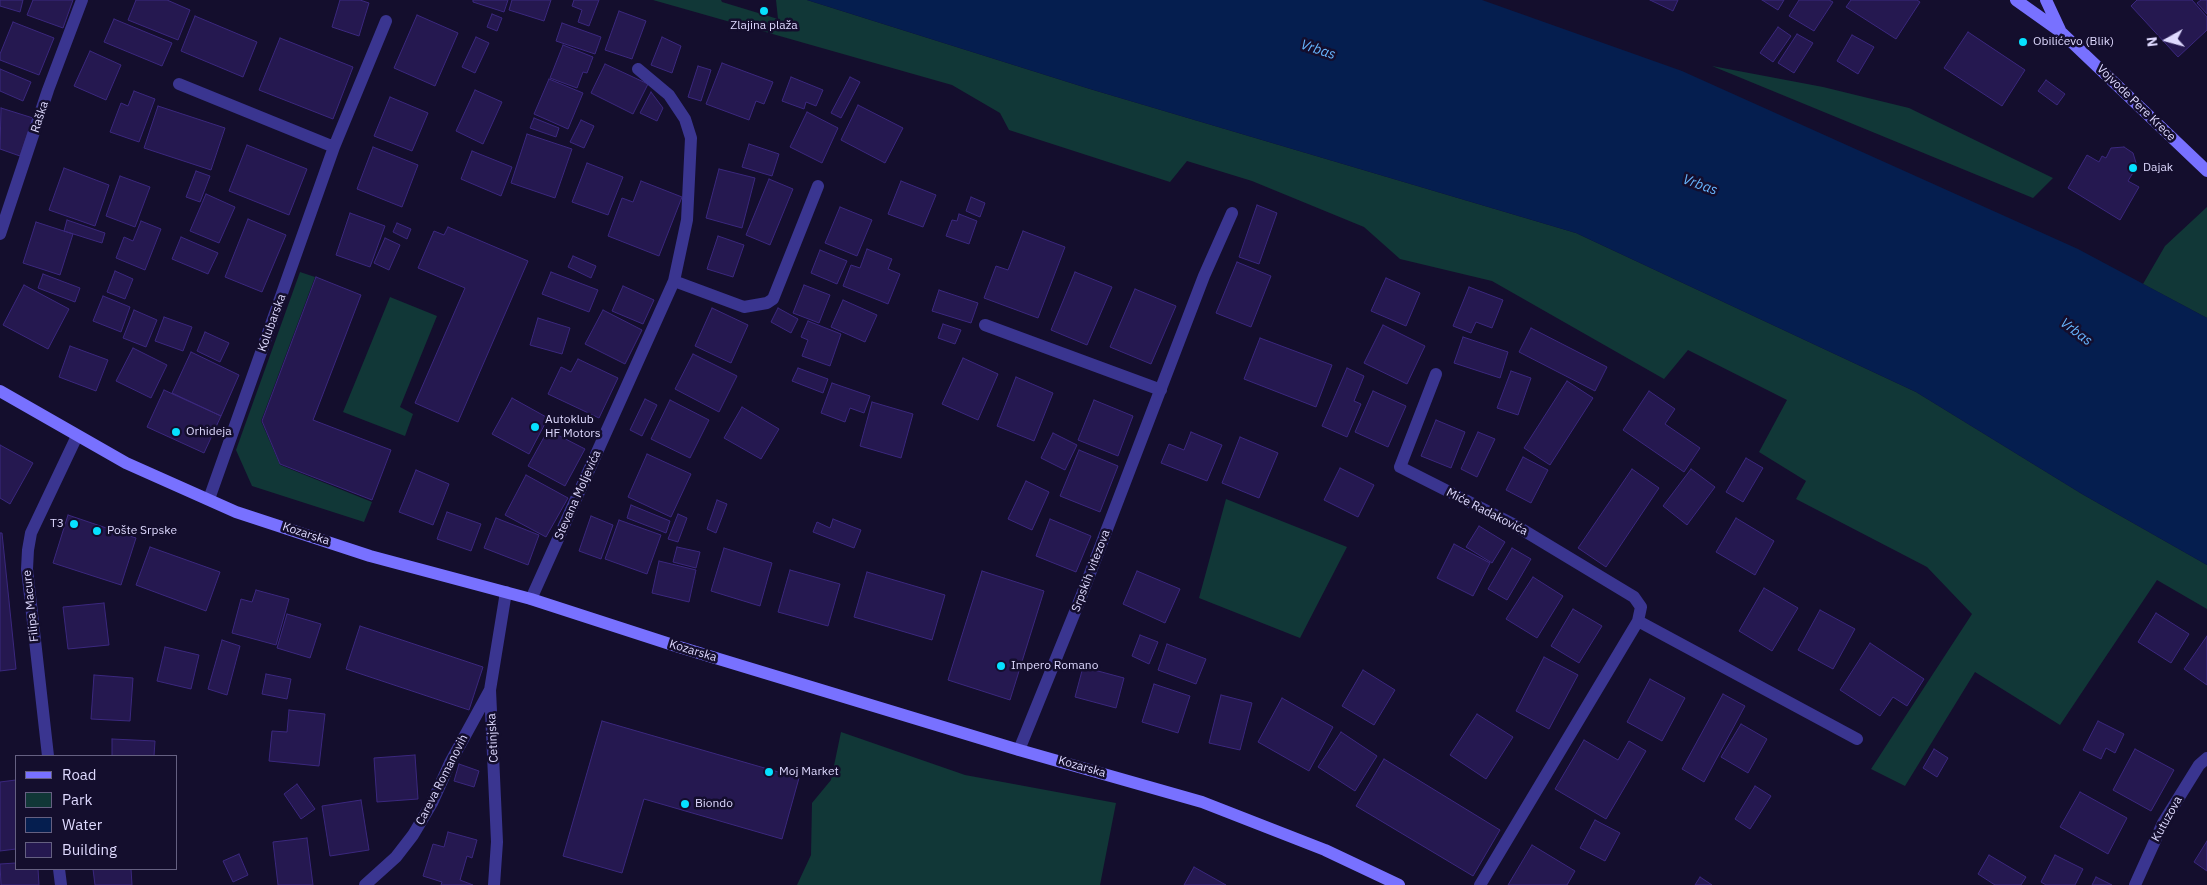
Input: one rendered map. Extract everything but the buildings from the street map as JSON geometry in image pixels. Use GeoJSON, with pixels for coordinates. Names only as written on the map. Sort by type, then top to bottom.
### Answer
{"type":"FeatureCollection","features":[{"type":"Feature","properties":{"kind":"main road","name":"Vojvode Pere Krece"},"geometry":{"type":"LineString","coordinates":[[2016,0],[2061,32],[2207,171]]}},
{"type":"Feature","properties":{"kind":"main road"},"geometry":{"type":"LineString","coordinates":[[2046,0],[2061,32]]}},
{"type":"Feature","properties":{"kind":"main road","name":"Kozarska"},"geometry":{"type":"LineString","coordinates":[[0,390],[126,464],[236,512],[370,556],[531,599],[676,646],[1019,750],[1202,802],[1325,850],[1399,885]]}},
{"type":"Feature","properties":{"kind":"street","name":"Raška"},"geometry":{"type":"LineString","coordinates":[[0,234],[48,90],[82,0]]}},
{"type":"Feature","properties":{"kind":"street","name":"Kolubarska"},"geometry":{"type":"LineString","coordinates":[[209,499],[334,147],[386,21]]}},
{"type":"Feature","properties":{"kind":"street","name":"Stevana Moljevića"},"geometry":{"type":"LineString","coordinates":[[531,599],[674,281],[687,220],[691,138],[685,119],[669,95],[638,69]]}},
{"type":"Feature","properties":{"kind":"street"},"geometry":{"type":"LineString","coordinates":[[179,84],[334,147]]}},
{"type":"Feature","properties":{"kind":"street"},"geometry":{"type":"LineString","coordinates":[[674,281],[744,307],[767,303],[772,299],[818,186]]}},
{"type":"Feature","properties":{"kind":"street","name":"Srpskih vitezova"},"geometry":{"type":"LineString","coordinates":[[1019,750],[1232,213]]}},
{"type":"Feature","properties":{"kind":"street"},"geometry":{"type":"LineString","coordinates":[[985,325],[1161,390]]}},
{"type":"Feature","properties":{"kind":"street","name":"Miće Radakovića"},"geometry":{"type":"LineString","coordinates":[[1436,374],[1400,467],[1513,524],[1634,597],[1641,607],[1638,621]]}},
{"type":"Feature","properties":{"kind":"street","name":"Filipa Macure"},"geometry":{"type":"LineString","coordinates":[[48,755],[27,569],[28,550],[31,533],[77,436]]}},
{"type":"Feature","properties":{"kind":"street","name":"Cetinjska"},"geometry":{"type":"LineString","coordinates":[[494,885],[497,842],[490,690],[506,592]]}},
{"type":"Feature","properties":{"kind":"street"},"geometry":{"type":"LineString","coordinates":[[1480,885],[1638,621],[1857,739]]}},
{"type":"Feature","properties":{"kind":"street","name":"Careva Romanovih"},"geometry":{"type":"LineString","coordinates":[[364,885],[396,857],[413,835],[432,803],[450,763],[490,690]]}},
{"type":"Feature","properties":{"kind":"street","name":"Kutuzova"},"geometry":{"type":"LineString","coordinates":[[2135,885],[2163,824],[2199,765],[2207,758]]}},
{"type":"Feature","properties":{"kind":"street"},"geometry":{"type":"LineString","coordinates":[[59,870],[61,885]]}},
{"type":"Feature","properties":{"kind":"green space"},"geometry":{"type":"Polygon","coordinates":[[[653,0],[721,0],[722,2],[778,19],[776,0],[807,0],[1090,89],[1576,233],[1916,392],[2082,494],[2207,565],[2207,609],[2157,580],[2060,725],[1975,672],[1905,786],[1871,769],[1972,614],[1927,567],[1796,499],[1806,481],[1759,452],[1787,400],[1688,350],[1664,379],[1492,281],[1400,259],[1364,227],[1252,181],[1187,161],[1170,182],[1009,130],[1000,113],[952,85],[653,0]]]}},
{"type":"Feature","properties":{"kind":"green space"},"geometry":{"type":"Polygon","coordinates":[[[1712,66],[1823,87],[1909,108],[2053,178],[2033,198],[1712,66]]]}},
{"type":"Feature","properties":{"kind":"green space"},"geometry":{"type":"Polygon","coordinates":[[[2207,207],[2207,318],[2143,284],[2165,246],[2207,207]]]}},
{"type":"Feature","properties":{"kind":"green space"},"geometry":{"type":"Polygon","coordinates":[[[300,272],[315,277],[261,421],[280,465],[372,502],[364,522],[252,486],[236,450],[300,272]]]}},
{"type":"Feature","properties":{"kind":"green space"},"geometry":{"type":"Polygon","coordinates":[[[390,297],[437,316],[400,407],[413,414],[405,436],[343,412],[390,297]]]}},
{"type":"Feature","properties":{"kind":"green space"},"geometry":{"type":"Polygon","coordinates":[[[1226,499],[1347,547],[1300,638],[1199,598],[1226,499]]]}},
{"type":"Feature","properties":{"kind":"green space"},"geometry":{"type":"Polygon","coordinates":[[[841,732],[965,775],[1116,803],[1100,885],[797,885],[811,855],[812,803],[831,780],[841,732]]]}},
{"type":"Feature","properties":{"kind":"water","name":"Vrbas"},"geometry":{"type":"Polygon","coordinates":[[[807,0],[1482,0],[1682,71],[2078,249],[2207,318],[2207,565],[2082,494],[1916,392],[1576,233],[1090,89],[807,0]]]}},
{"type":"Feature","properties":{"kind":"place","name":"Zlajina plaža"},"geometry":{"type":"Point","coordinates":[764,11]}},
{"type":"Feature","properties":{"kind":"place","name":"Obilićevo (Blik)"},"geometry":{"type":"Point","coordinates":[2023,42]}},
{"type":"Feature","properties":{"kind":"place","name":"Dajak"},"geometry":{"type":"Point","coordinates":[2133,168]}},
{"type":"Feature","properties":{"kind":"place","name":"Autoklub HF Motors"},"geometry":{"type":"Point","coordinates":[535,427]}},
{"type":"Feature","properties":{"kind":"place","name":"Orhideja"},"geometry":{"type":"Point","coordinates":[176,432]}},
{"type":"Feature","properties":{"kind":"place","name":"T3"},"geometry":{"type":"Point","coordinates":[74,524]}},
{"type":"Feature","properties":{"kind":"place","name":"Pošte Srpske"},"geometry":{"type":"Point","coordinates":[97,531]}},
{"type":"Feature","properties":{"kind":"place","name":"Impero Romano"},"geometry":{"type":"Point","coordinates":[1001,666]}},
{"type":"Feature","properties":{"kind":"place","name":"Moj Market"},"geometry":{"type":"Point","coordinates":[769,772]}},
{"type":"Feature","properties":{"kind":"place","name":"Biondo"},"geometry":{"type":"Point","coordinates":[685,804]}}]}
